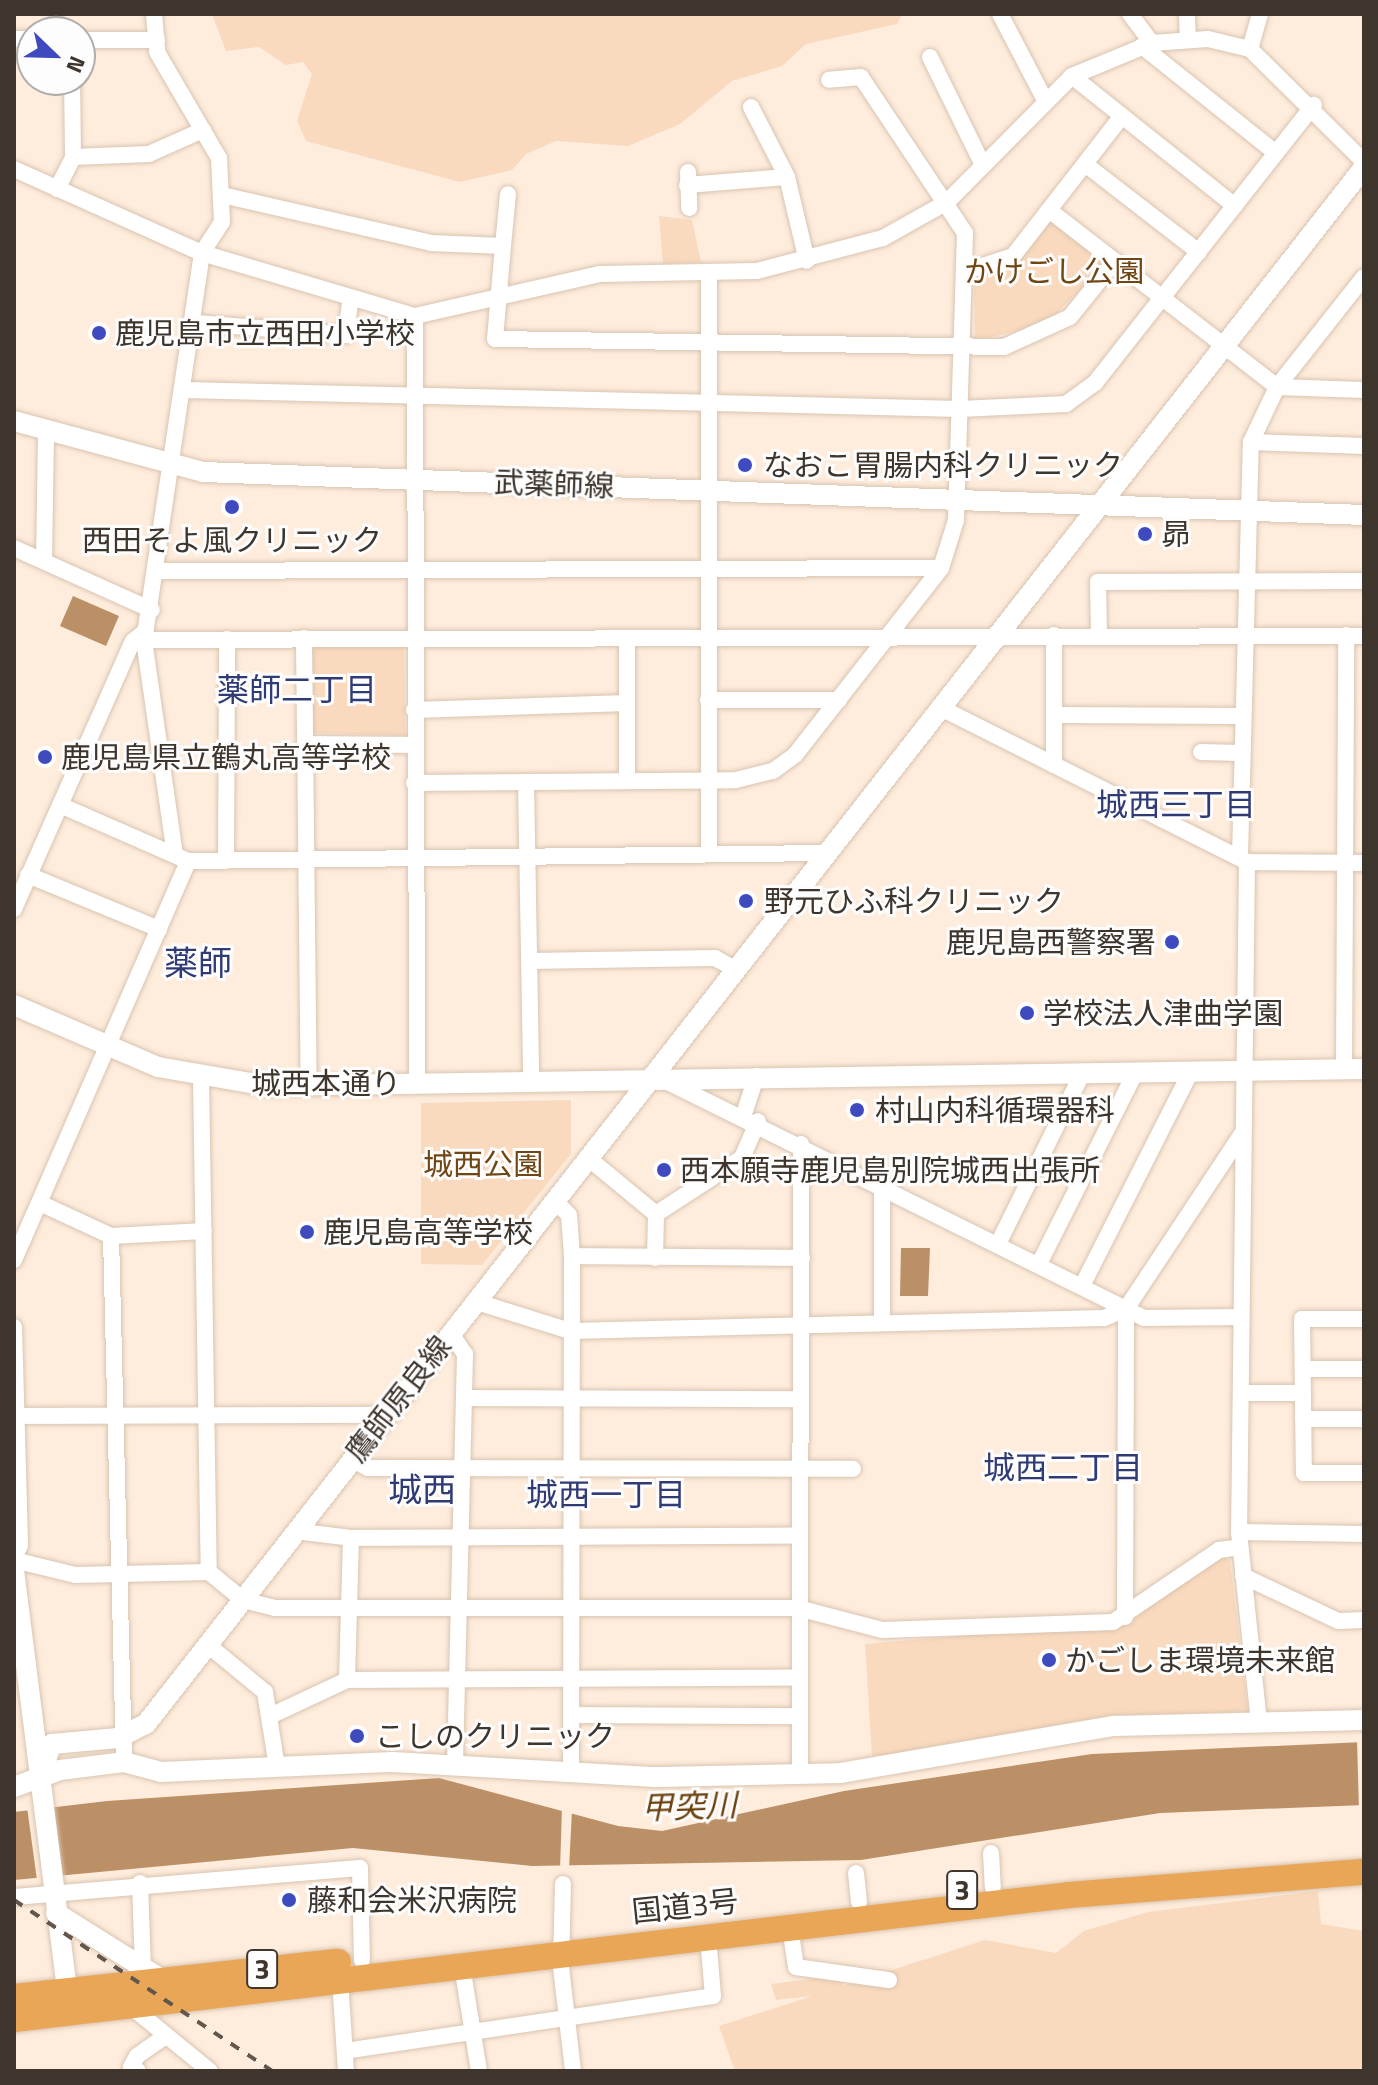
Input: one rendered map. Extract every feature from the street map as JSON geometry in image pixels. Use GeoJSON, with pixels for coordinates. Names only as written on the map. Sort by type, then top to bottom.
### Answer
{"type":"FeatureCollection","features":[{"type":"Feature","properties":{"kind":"highway","name":"国道3号"},"geometry":{"type":"LineString","coordinates":[[14,2019],[69,2002],[462,1966],[562,1944],[859,1902],[1183,1865],[1364,1857]]}},
{"type":"Feature","properties":{"kind":"highway","name":"国道3号"},"geometry":{"type":"LineString","coordinates":[[122,1995],[153,1974],[562,1944],[708,1937],[1184,1883],[1364,1872]]}},
{"type":"Feature","properties":{"kind":"highway","name":"国道3号"},"geometry":{"type":"LineString","coordinates":[[14,1997],[69,2002]]}},
{"type":"Feature","properties":{"kind":"street"},"geometry":{"type":"LineString","coordinates":[[14,1260],[159,929],[182,858],[145,635],[158,571],[195,323],[202,253],[222,222],[222,195],[219,158],[157,40],[154,14]]}},
{"type":"Feature","properties":{"kind":"street"},"geometry":{"type":"LineString","coordinates":[[1000,14],[1045,100]]}},
{"type":"Feature","properties":{"kind":"street"},"geometry":{"type":"LineString","coordinates":[[1130,14],[1147,44],[1276,153]]}},
{"type":"Feature","properties":{"kind":"street"},"geometry":{"type":"LineString","coordinates":[[1187,14],[1188,39]]}},
{"type":"Feature","properties":{"kind":"street"},"geometry":{"type":"LineString","coordinates":[[1250,49],[1260,14]]}},
{"type":"Feature","properties":{"kind":"street"},"geometry":{"type":"LineString","coordinates":[[14,169],[202,253],[415,316],[600,274],[709,273],[807,261],[883,238],[947,202],[981,161],[1072,76],[1147,44],[1188,39],[1250,49],[1314,105],[1364,165]]}},
{"type":"Feature","properties":{"kind":"street"},"geometry":{"type":"LineString","coordinates":[[96,40],[157,40]]}},
{"type":"Feature","properties":{"kind":"street"},"geometry":{"type":"LineString","coordinates":[[930,57],[981,161]]}},
{"type":"Feature","properties":{"kind":"street"},"geometry":{"type":"LineString","coordinates":[[1072,76],[1235,206]]}},
{"type":"Feature","properties":{"kind":"street"},"geometry":{"type":"LineString","coordinates":[[414,783],[755,778],[784,765],[889,638],[941,568],[954,535],[965,233],[861,77],[829,80]]}},
{"type":"Feature","properties":{"kind":"street"},"geometry":{"type":"LineString","coordinates":[[57,189],[73,157],[72,96]]}},
{"type":"Feature","properties":{"kind":"street"},"geometry":{"type":"LineString","coordinates":[[184,390],[413,401],[960,409],[1066,404],[1095,383],[1314,105]]}},
{"type":"Feature","properties":{"kind":"street"},"geometry":{"type":"LineString","coordinates":[[751,107],[787,177],[807,261]]}},
{"type":"Feature","properties":{"kind":"street"},"geometry":{"type":"LineString","coordinates":[[964,272],[1013,256],[1122,116]]}},
{"type":"Feature","properties":{"kind":"street"},"geometry":{"type":"LineString","coordinates":[[73,157],[149,154],[203,130]]}},
{"type":"Feature","properties":{"kind":"street"},"geometry":{"type":"LineString","coordinates":[[1085,164],[1199,252]]}},
{"type":"Feature","properties":{"kind":"street","name":"鷹師原良線"},"geometry":{"type":"LineString","coordinates":[[124,1762],[146,1724],[295,1531],[939,707],[1101,506],[1364,165]]}},
{"type":"Feature","properties":{"kind":"street"},"geometry":{"type":"LineString","coordinates":[[689,208],[688,178],[787,177]]}},
{"type":"Feature","properties":{"kind":"street"},"geometry":{"type":"LineString","coordinates":[[508,194],[496,298],[495,339],[1004,347],[1055,327],[1115,261]]}},
{"type":"Feature","properties":{"kind":"street"},"geometry":{"type":"LineString","coordinates":[[222,195],[431,243],[503,246]]}},
{"type":"Feature","properties":{"kind":"street"},"geometry":{"type":"LineString","coordinates":[[1049,210],[1277,387],[1364,386]]}},
{"type":"Feature","properties":{"kind":"street"},"geometry":{"type":"LineString","coordinates":[[709,273],[709,852]]}},
{"type":"Feature","properties":{"kind":"street"},"geometry":{"type":"LineString","coordinates":[[1259,1723],[1240,1539],[1244,859],[1241,636],[1245,510],[1251,442],[1277,387],[1364,277]]}},
{"type":"Feature","properties":{"kind":"street"},"geometry":{"type":"LineString","coordinates":[[195,323],[346,335],[351,297]]}},
{"type":"Feature","properties":{"kind":"street"},"geometry":{"type":"LineString","coordinates":[[415,316],[412,480],[417,1083]]}},
{"type":"Feature","properties":{"kind":"street","name":"武薬師線"},"geometry":{"type":"LineString","coordinates":[[14,421],[171,469],[1364,515]]}},
{"type":"Feature","properties":{"kind":"street"},"geometry":{"type":"LineString","coordinates":[[44,561],[46,431]]}},
{"type":"Feature","properties":{"kind":"street"},"geometry":{"type":"LineString","coordinates":[[1251,442],[1364,446]]}},
{"type":"Feature","properties":{"kind":"street"},"geometry":{"type":"LineString","coordinates":[[14,548],[152,610]]}},
{"type":"Feature","properties":{"kind":"street"},"geometry":{"type":"LineString","coordinates":[[158,571],[941,568]]}},
{"type":"Feature","properties":{"kind":"street"},"geometry":{"type":"LineString","coordinates":[[1099,635],[1098,582],[1364,581]]}},
{"type":"Feature","properties":{"kind":"street"},"geometry":{"type":"LineString","coordinates":[[14,909],[133,641],[145,635],[227,639],[627,640],[996,635],[1364,636]]}},
{"type":"Feature","properties":{"kind":"street"},"geometry":{"type":"LineString","coordinates":[[1054,635],[1054,765]]}},
{"type":"Feature","properties":{"kind":"street"},"geometry":{"type":"LineString","coordinates":[[1346,635],[1346,862],[1354,1069]]}},
{"type":"Feature","properties":{"kind":"street"},"geometry":{"type":"LineString","coordinates":[[304,638],[309,1085]]}},
{"type":"Feature","properties":{"kind":"street"},"geometry":{"type":"LineString","coordinates":[[226,861],[227,639]]}},
{"type":"Feature","properties":{"kind":"street"},"geometry":{"type":"LineString","coordinates":[[627,640],[627,781]]}},
{"type":"Feature","properties":{"kind":"street"},"geometry":{"type":"LineString","coordinates":[[708,700],[839,700]]}},
{"type":"Feature","properties":{"kind":"street"},"geometry":{"type":"LineString","coordinates":[[414,710],[627,703]]}},
{"type":"Feature","properties":{"kind":"street"},"geometry":{"type":"LineString","coordinates":[[939,707],[1244,859],[1364,863]]}},
{"type":"Feature","properties":{"kind":"street"},"geometry":{"type":"LineString","coordinates":[[1055,715],[1241,716]]}},
{"type":"Feature","properties":{"kind":"street"},"geometry":{"type":"LineString","coordinates":[[305,744],[414,745]]}},
{"type":"Feature","properties":{"kind":"street"},"geometry":{"type":"LineString","coordinates":[[1201,752],[1241,753]]}},
{"type":"Feature","properties":{"kind":"street"},"geometry":{"type":"LineString","coordinates":[[526,782],[531,1079]]}},
{"type":"Feature","properties":{"kind":"street"},"geometry":{"type":"LineString","coordinates":[[60,805],[182,858],[226,861],[306,857],[827,853]]}},
{"type":"Feature","properties":{"kind":"street"},"geometry":{"type":"LineString","coordinates":[[28,875],[159,929]]}},
{"type":"Feature","properties":{"kind":"street"},"geometry":{"type":"LineString","coordinates":[[529,961],[715,958],[735,969]]}},
{"type":"Feature","properties":{"kind":"street","name":"城西本通り"},"geometry":{"type":"LineString","coordinates":[[14,1005],[108,1047],[201,1078],[309,1085],[651,1076],[1354,1069]]}},
{"type":"Feature","properties":{"kind":"street"},"geometry":{"type":"LineString","coordinates":[[1039,1264],[1136,1071]]}},
{"type":"Feature","properties":{"kind":"street"},"geometry":{"type":"LineString","coordinates":[[1082,1286],[1191,1071]]}},
{"type":"Feature","properties":{"kind":"street"},"geometry":{"type":"LineString","coordinates":[[998,1244],[1083,1072]]}},
{"type":"Feature","properties":{"kind":"street"},"geometry":{"type":"LineString","coordinates":[[651,1076],[751,1118],[1144,1318],[1240,1317]]}},
{"type":"Feature","properties":{"kind":"street"},"geometry":{"type":"LineString","coordinates":[[656,1214],[742,1158],[756,1076]]}},
{"type":"Feature","properties":{"kind":"street"},"geometry":{"type":"LineString","coordinates":[[201,1078],[209,1572]]}},
{"type":"Feature","properties":{"kind":"street"},"geometry":{"type":"LineString","coordinates":[[1125,1617],[1126,1309],[1242,1134]]}},
{"type":"Feature","properties":{"kind":"street"},"geometry":{"type":"LineString","coordinates":[[800,1775],[797,1678],[801,1144]]}},
{"type":"Feature","properties":{"kind":"street"},"geometry":{"type":"LineString","coordinates":[[587,1157],[656,1214]]}},
{"type":"Feature","properties":{"kind":"street"},"geometry":{"type":"LineString","coordinates":[[882,1186],[882,1320]]}},
{"type":"Feature","properties":{"kind":"street"},"geometry":{"type":"LineString","coordinates":[[554,1200],[569,1215],[572,1256],[574,1715],[571,1772]]}},
{"type":"Feature","properties":{"kind":"street"},"geometry":{"type":"LineString","coordinates":[[40,1203],[111,1236],[204,1231]]}},
{"type":"Feature","properties":{"kind":"street"},"geometry":{"type":"LineString","coordinates":[[655,1258],[656,1214]]}},
{"type":"Feature","properties":{"kind":"street"},"geometry":{"type":"LineString","coordinates":[[111,1236],[118,1738],[124,1762]]}},
{"type":"Feature","properties":{"kind":"street"},"geometry":{"type":"LineString","coordinates":[[572,1256],[802,1258]]}},
{"type":"Feature","properties":{"kind":"street"},"geometry":{"type":"LineString","coordinates":[[474,1301],[570,1331],[800,1321],[1104,1318],[1126,1309]]}},
{"type":"Feature","properties":{"kind":"street"},"geometry":{"type":"LineString","coordinates":[[1364,1319],[1302,1319],[1304,1473],[1364,1473]]}},
{"type":"Feature","properties":{"kind":"street"},"geometry":{"type":"LineString","coordinates":[[14,1327],[20,1545],[14,1559],[75,1575],[209,1572],[243,1600],[349,1608],[798,1608],[882,1630],[1125,1617],[1219,1550],[1240,1539],[1364,1534]]}},
{"type":"Feature","properties":{"kind":"street"},"geometry":{"type":"LineString","coordinates":[[450,1332],[465,1354],[455,1765]]}},
{"type":"Feature","properties":{"kind":"street"},"geometry":{"type":"LineString","coordinates":[[1303,1369],[1364,1369]]}},
{"type":"Feature","properties":{"kind":"street"},"geometry":{"type":"LineString","coordinates":[[1241,1393],[1303,1393]]}},
{"type":"Feature","properties":{"kind":"street"},"geometry":{"type":"LineString","coordinates":[[465,1398],[800,1399]]}},
{"type":"Feature","properties":{"kind":"street"},"geometry":{"type":"LineString","coordinates":[[16,1417],[386,1415]]}},
{"type":"Feature","properties":{"kind":"street"},"geometry":{"type":"LineString","coordinates":[[1303,1419],[1364,1419]]}},
{"type":"Feature","properties":{"kind":"street"},"geometry":{"type":"LineString","coordinates":[[351,1459],[368,1468],[853,1469]]}},
{"type":"Feature","properties":{"kind":"street"},"geometry":{"type":"LineString","coordinates":[[295,1531],[351,1538],[799,1536]]}},
{"type":"Feature","properties":{"kind":"street"},"geometry":{"type":"LineString","coordinates":[[347,1680],[351,1538]]}},
{"type":"Feature","properties":{"kind":"street"},"geometry":{"type":"LineString","coordinates":[[14,1570],[19,1676],[30,1728],[69,2002]]}},
{"type":"Feature","properties":{"kind":"street"},"geometry":{"type":"LineString","coordinates":[[1243,1576],[1264,1580],[1338,1621],[1364,1620]]}},
{"type":"Feature","properties":{"kind":"street"},"geometry":{"type":"LineString","coordinates":[[208,1645],[265,1692],[272,1715],[277,1767]]}},
{"type":"Feature","properties":{"kind":"street"},"geometry":{"type":"LineString","coordinates":[[272,1715],[347,1680],[797,1678]]}},
{"type":"Feature","properties":{"kind":"street"},"geometry":{"type":"LineString","coordinates":[[574,1715],[798,1716]]}},
{"type":"Feature","properties":{"kind":"street"},"geometry":{"type":"LineString","coordinates":[[14,1787],[37,1790],[60,1770],[124,1762],[161,1772],[455,1765],[571,1772],[800,1775],[1114,1726],[1364,1720]]}},
{"type":"Feature","properties":{"kind":"street","name":"鷹師原良線"},"geometry":{"type":"LineString","coordinates":[[52,1744],[118,1738],[146,1724]]}},
{"type":"Feature","properties":{"kind":"street"},"geometry":{"type":"LineString","coordinates":[[30,1728],[52,1744],[37,1790]]}},
{"type":"Feature","properties":{"kind":"street"},"geometry":{"type":"LineString","coordinates":[[991,1853],[993,1887]]}},
{"type":"Feature","properties":{"kind":"street"},"geometry":{"type":"LineString","coordinates":[[14,1897],[53,1897],[140,1883],[360,1868],[362,1960]]}},
{"type":"Feature","properties":{"kind":"street"},"geometry":{"type":"LineString","coordinates":[[856,1873],[859,1902]]}},
{"type":"Feature","properties":{"kind":"street"},"geometry":{"type":"LineString","coordinates":[[140,1883],[153,1974]]}},
{"type":"Feature","properties":{"kind":"street"},"geometry":{"type":"LineString","coordinates":[[563,1884],[562,1944],[573,2071]]}},
{"type":"Feature","properties":{"kind":"street"},"geometry":{"type":"LineString","coordinates":[[53,1897],[153,1974]]}},
{"type":"Feature","properties":{"kind":"street"},"geometry":{"type":"LineString","coordinates":[[790,1927],[796,1967],[889,1980]]}},
{"type":"Feature","properties":{"kind":"street"},"geometry":{"type":"LineString","coordinates":[[345,2051],[713,1996],[708,1937]]}},
{"type":"Feature","properties":{"kind":"street"},"geometry":{"type":"LineString","coordinates":[[462,1966],[479,2071]]}},
{"type":"Feature","properties":{"kind":"street"},"geometry":{"type":"LineString","coordinates":[[340,1979],[346,2071]]}},
{"type":"Feature","properties":{"kind":"street"},"geometry":{"type":"LineString","coordinates":[[122,1995],[163,2038],[210,2071]]}},
{"type":"Feature","properties":{"kind":"street"},"geometry":{"type":"LineString","coordinates":[[138,2071],[131,2067],[137,2056],[163,2038]]}},
{"type":"Feature","properties":{"kind":"green space"},"geometry":{"type":"Polygon","coordinates":[[[212,14],[902,14],[897,24],[806,44],[782,66],[732,81],[680,124],[628,146],[556,141],[526,154],[512,170],[460,182],[306,141],[297,121],[312,74],[303,62],[286,65],[259,47],[226,51],[212,14]]]}},
{"type":"Feature","properties":{"kind":"green space"},"geometry":{"type":"Polygon","coordinates":[[[659,216],[692,220],[701,262],[663,264],[659,216]]]}},
{"type":"Feature","properties":{"kind":"green space","name":"かけごし公園"},"geometry":{"type":"Polygon","coordinates":[[[1049,220],[1105,265],[1046,324],[975,341],[974,275],[1049,220]]]}},
{"type":"Feature","properties":{"kind":"green space"},"geometry":{"type":"Polygon","coordinates":[[[404,646],[405,735],[311,733],[311,647],[404,646]]]}},
{"type":"Feature","properties":{"kind":"green space","name":"城西公園"},"geometry":{"type":"Polygon","coordinates":[[[571,1100],[571,1154],[482,1265],[421,1264],[421,1103],[571,1100]]]}},
{"type":"Feature","properties":{"kind":"green space"},"geometry":{"type":"Polygon","coordinates":[[[1220,1554],[1230,1561],[1248,1712],[1115,1715],[872,1757],[865,1644],[1128,1622],[1220,1554]]]}},
{"type":"Feature","properties":{"kind":"green space"},"geometry":{"type":"Polygon","coordinates":[[[1318,1891],[1321,1924],[1364,1931],[1364,2071],[735,2071],[719,2026],[812,1996],[776,2000],[771,1984],[827,1977],[844,1980],[842,1986],[985,1940],[1056,1953],[1084,1931],[1148,1912],[1318,1891]]]}},
{"type":"Feature","properties":{"kind":"shaded area"},"geometry":{"type":"Polygon","coordinates":[[[73,596],[119,616],[106,646],[60,626],[73,596]]]}},
{"type":"Feature","properties":{"kind":"shaded area"},"geometry":{"type":"Polygon","coordinates":[[[901,1248],[930,1248],[928,1296],[900,1296],[901,1248]]]}},
{"type":"Feature","properties":{"kind":"shaded area"},"geometry":{"type":"Polygon","coordinates":[[[1364,1742],[1364,1805],[1160,1813],[861,1860],[532,1866],[353,1848],[14,1880],[14,1812],[107,1801],[439,1778],[618,1826],[662,1831],[844,1791],[1092,1754],[1364,1742]]]}},
{"type":"Feature","properties":{"kind":"pier"},"geometry":{"type":"Polygon","coordinates":[[[1364,1738],[1364,1809],[1359,1810],[1357,1739],[1364,1738]]]}},
{"type":"Feature","properties":{"kind":"pier"},"geometry":{"type":"Polygon","coordinates":[[[52,1804],[62,1877],[37,1880],[27,1807],[52,1804]]]}},
{"type":"Feature","properties":{"kind":"pier"},"geometry":{"type":"Polygon","coordinates":[[[562,1807],[572,1810],[569,1869],[560,1870],[562,1807]]]}},
{"type":"Feature","properties":{"kind":"railway"},"geometry":{"type":"LineString","coordinates":[[14,1900],[272,2071]]}},
{"type":"Feature","properties":{"kind":"place","name":"鹿児島市立西田小学校"},"geometry":{"type":"Point","coordinates":[99,333]}},
{"type":"Feature","properties":{"kind":"place","name":"なおこ胃腸内科クリニック"},"geometry":{"type":"Point","coordinates":[745,465]}},
{"type":"Feature","properties":{"kind":"place","name":"西田そよ風クリニック"},"geometry":{"type":"Point","coordinates":[232,507]}},
{"type":"Feature","properties":{"kind":"place","name":"昴"},"geometry":{"type":"Point","coordinates":[1145,534]}},
{"type":"Feature","properties":{"kind":"place","name":"鹿児島県立鶴丸高等学校"},"geometry":{"type":"Point","coordinates":[45,757]}},
{"type":"Feature","properties":{"kind":"place","name":"野元ひふ科クリニック"},"geometry":{"type":"Point","coordinates":[746,901]}},
{"type":"Feature","properties":{"kind":"place","name":"鹿児島西警察署"},"geometry":{"type":"Point","coordinates":[1172,942]}},
{"type":"Feature","properties":{"kind":"place","name":"学校法人津曲学園"},"geometry":{"type":"Point","coordinates":[1027,1013]}},
{"type":"Feature","properties":{"kind":"place","name":"村山内科循環器科"},"geometry":{"type":"Point","coordinates":[857,1110]}},
{"type":"Feature","properties":{"kind":"place","name":"西本願寺鹿児島別院城西出張所"},"geometry":{"type":"Point","coordinates":[664,1170]}},
{"type":"Feature","properties":{"kind":"place","name":"鹿児島高等学校"},"geometry":{"type":"Point","coordinates":[307,1232]}},
{"type":"Feature","properties":{"kind":"place","name":"かごしま環境未来館"},"geometry":{"type":"Point","coordinates":[1049,1660]}},
{"type":"Feature","properties":{"kind":"place","name":"こしのクリニック"},"geometry":{"type":"Point","coordinates":[357,1736]}},
{"type":"Feature","properties":{"kind":"place","name":"藤和会米沢病院"},"geometry":{"type":"Point","coordinates":[289,1900]}},
{"type":"Feature","properties":{"kind":"district","name":"薬師二丁目"},"geometry":{"type":"Point","coordinates":[297,689]}},
{"type":"Feature","properties":{"kind":"district","name":"城西三丁目"},"geometry":{"type":"Point","coordinates":[1176,804]}},
{"type":"Feature","properties":{"kind":"district","name":"薬師"},"geometry":{"type":"Point","coordinates":[198,963]}},
{"type":"Feature","properties":{"kind":"district","name":"城西二丁目"},"geometry":{"type":"Point","coordinates":[1063,1467]}},
{"type":"Feature","properties":{"kind":"district","name":"城西"},"geometry":{"type":"Point","coordinates":[422,1490]}},
{"type":"Feature","properties":{"kind":"district","name":"城西一丁目"},"geometry":{"type":"Point","coordinates":[606,1494]}},
{"type":"Feature","properties":{"kind":"water label","name":"甲突川"},"geometry":{"type":"Point","coordinates":[689,1806]}}]}
